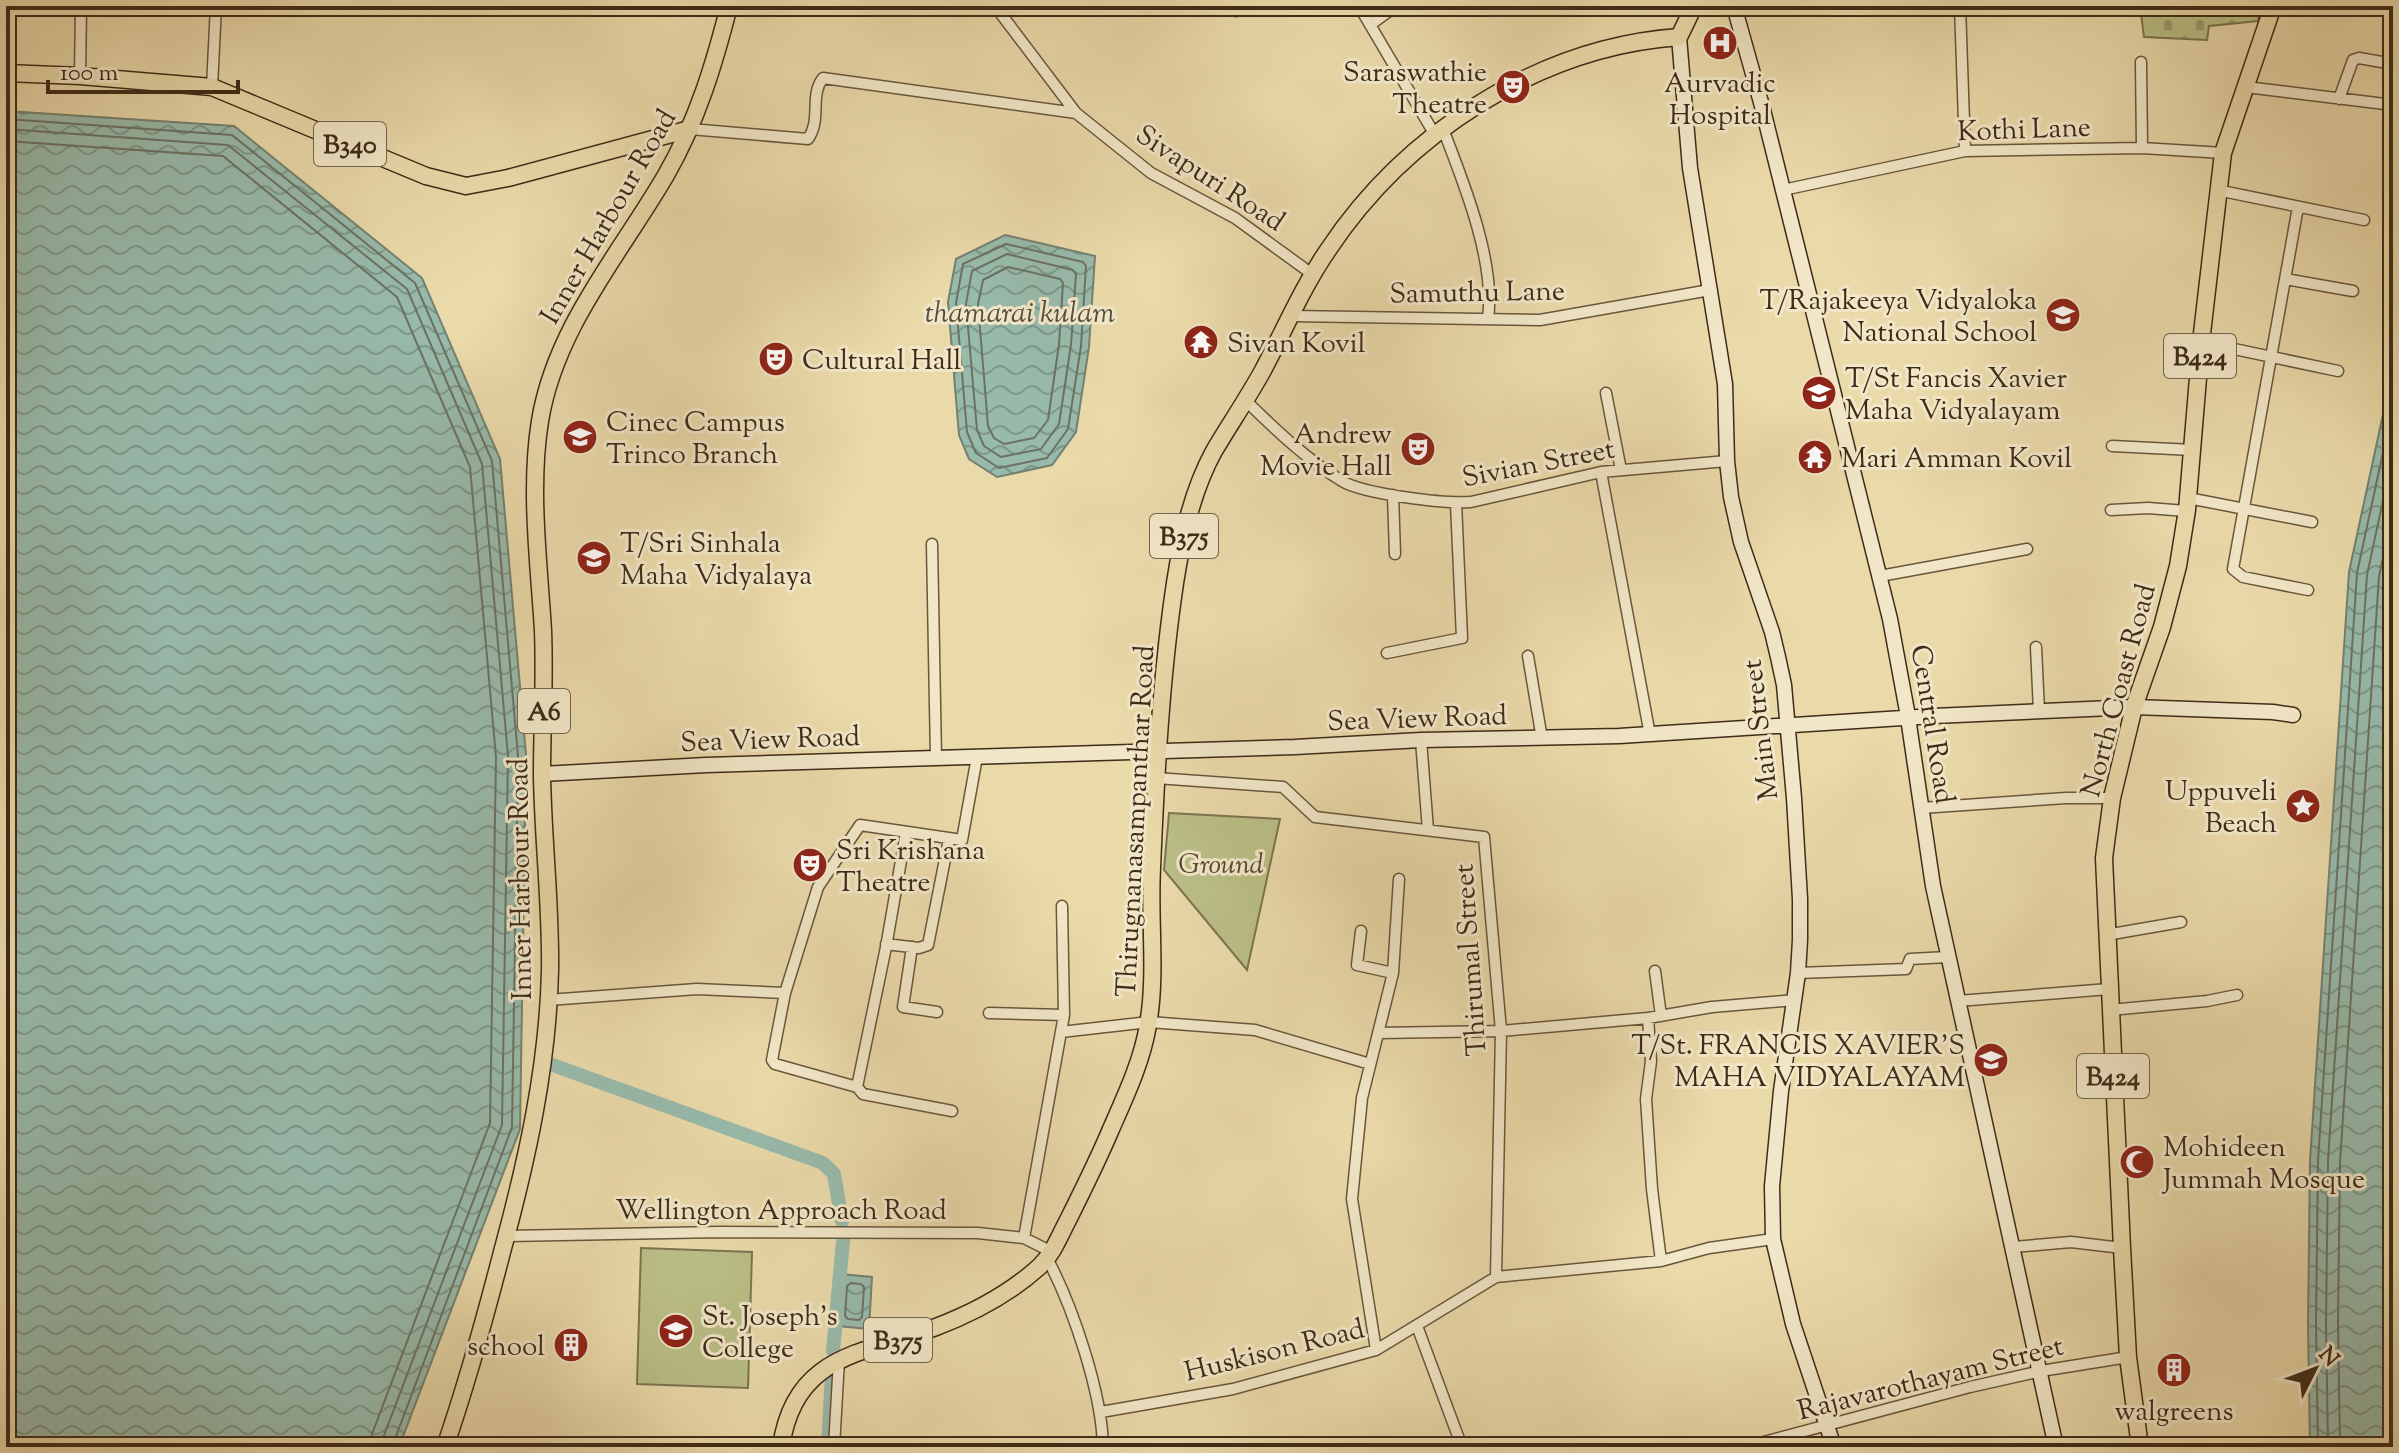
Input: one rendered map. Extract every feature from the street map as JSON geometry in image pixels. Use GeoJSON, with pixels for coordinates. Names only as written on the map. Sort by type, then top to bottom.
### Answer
{"type":"FeatureCollection","features":[{"type":"Feature","properties":{"kind":"main road","name":"Inner Harbour Road"},"geometry":{"type":"LineString","coordinates":[[445,1447],[475,1357],[528,1150],[548,1000],[550,941],[542,774],[545,685],[536,451],[545,396],[575,321],[667,173],[690,129],[713,68],[729,6]]}},
{"type":"Feature","properties":{"kind":"main road","name":"Main Street"},"geometry":{"type":"LineString","coordinates":[[1682,6],[1679,37],[1690,168],[1725,384],[1727,461],[1741,542],[1775,644],[1784,685],[1800,885],[1798,973],[1781,1091],[1772,1186],[1773,1239],[1793,1324],[1834,1447]]}},
{"type":"Feature","properties":{"kind":"main road"},"geometry":{"type":"LineString","coordinates":[[1679,37],[1694,6]]}},
{"type":"Feature","properties":{"kind":"main road","name":"North Coast Road"},"geometry":{"type":"LineString","coordinates":[[2140,1447],[2128,1357],[2104,858],[2112,798],[2134,707],[2162,627],[2178,566],[2223,153],[2273,6]]}},
{"type":"Feature","properties":{"kind":"main road","name":"Central Road"},"geometry":{"type":"LineString","coordinates":[[1734,9],[1880,576],[1908,718],[1933,886],[2056,1447]]}},
{"type":"Feature","properties":{"kind":"main road","name":"Thirugnanasampanthar Road"},"geometry":{"type":"LineString","coordinates":[[1050,1255],[1125,1097],[1149,1022],[1156,778],[1175,586],[1186,525],[1213,453],[1246,401],[1312,274],[1379,183],[1475,106],[1550,69],[1613,49],[1679,37]]}},
{"type":"Feature","properties":{"kind":"main road","name":"B340"},"geometry":{"type":"LineString","coordinates":[[6,73],[212,87],[426,176],[466,186],[508,178],[690,129]]}},
{"type":"Feature","properties":{"kind":"main road","name":"Sea View Road"},"geometry":{"type":"LineString","coordinates":[[542,774],[622,768],[1650,735],[2134,707],[2293,715]]}},
{"type":"Feature","properties":{"kind":"main road","name":"B375"},"geometry":{"type":"LineString","coordinates":[[781,1447],[785,1419],[794,1400],[813,1378],[839,1360],[968,1313],[1009,1290],[1050,1255]]}},
{"type":"Feature","properties":{"kind":"street"},"geometry":{"type":"LineString","coordinates":[[80,76],[81,6]]}},
{"type":"Feature","properties":{"kind":"street"},"geometry":{"type":"LineString","coordinates":[[212,87],[216,6]]}},
{"type":"Feature","properties":{"kind":"street","name":"Sivapuri Road"},"geometry":{"type":"LineString","coordinates":[[995,6],[1076,113],[1151,173],[1235,218],[1312,274]]}},
{"type":"Feature","properties":{"kind":"street"},"geometry":{"type":"LineString","coordinates":[[1359,6],[1439,132],[1461,176],[1486,265],[1488,318]]}},
{"type":"Feature","properties":{"kind":"street"},"geometry":{"type":"LineString","coordinates":[[1370,25],[1396,6]]}},
{"type":"Feature","properties":{"kind":"street"},"geometry":{"type":"LineString","coordinates":[[1960,6],[1965,151]]}},
{"type":"Feature","properties":{"kind":"street"},"geometry":{"type":"LineString","coordinates":[[2339,99],[2353,60],[2359,58],[2393,64]]}},
{"type":"Feature","properties":{"kind":"street"},"geometry":{"type":"LineString","coordinates":[[2141,62],[2142,148]]}},
{"type":"Feature","properties":{"kind":"street"},"geometry":{"type":"LineString","coordinates":[[690,129],[808,139],[816,128],[817,86],[823,78],[1076,113]]}},
{"type":"Feature","properties":{"kind":"street"},"geometry":{"type":"LineString","coordinates":[[2246,87],[2393,105]]}},
{"type":"Feature","properties":{"kind":"street","name":"Kothi Lane"},"geometry":{"type":"LineString","coordinates":[[1783,190],[1965,151],[2142,148],[2223,153]]}},
{"type":"Feature","properties":{"kind":"street"},"geometry":{"type":"LineString","coordinates":[[2217,190],[2364,220]]}},
{"type":"Feature","properties":{"kind":"street"},"geometry":{"type":"LineString","coordinates":[[2298,207],[2233,569],[2243,577],[2308,590]]}},
{"type":"Feature","properties":{"kind":"street"},"geometry":{"type":"LineString","coordinates":[[2285,279],[2353,291]]}},
{"type":"Feature","properties":{"kind":"street","name":"Samuthu Lane"},"geometry":{"type":"LineString","coordinates":[[1292,316],[1540,320],[1710,290]]}},
{"type":"Feature","properties":{"kind":"street"},"geometry":{"type":"LineString","coordinates":[[2201,342],[2338,371]]}},
{"type":"Feature","properties":{"kind":"street"},"geometry":{"type":"LineString","coordinates":[[1606,393],[1621,470]]}},
{"type":"Feature","properties":{"kind":"street","name":"Sivian Street"},"geometry":{"type":"LineString","coordinates":[[1246,401],[1276,430],[1345,483],[1393,495],[1456,503],[1601,472],[1727,461]]}},
{"type":"Feature","properties":{"kind":"street"},"geometry":{"type":"LineString","coordinates":[[2112,446],[2193,450]]}},
{"type":"Feature","properties":{"kind":"street"},"geometry":{"type":"LineString","coordinates":[[1601,472],[1650,735]]}},
{"type":"Feature","properties":{"kind":"street"},"geometry":{"type":"LineString","coordinates":[[1393,495],[1395,554]]}},
{"type":"Feature","properties":{"kind":"street"},"geometry":{"type":"LineString","coordinates":[[1387,653],[1462,638],[1456,503]]}},
{"type":"Feature","properties":{"kind":"street"},"geometry":{"type":"LineString","coordinates":[[2111,510],[2187,504],[2242,509],[2312,522]]}},
{"type":"Feature","properties":{"kind":"street"},"geometry":{"type":"LineString","coordinates":[[932,544],[936,758]]}},
{"type":"Feature","properties":{"kind":"street"},"geometry":{"type":"LineString","coordinates":[[1880,576],[2027,549]]}},
{"type":"Feature","properties":{"kind":"street"},"geometry":{"type":"LineString","coordinates":[[2036,647],[2039,711]]}},
{"type":"Feature","properties":{"kind":"street"},"geometry":{"type":"LineString","coordinates":[[1528,656],[1542,739]]}},
{"type":"Feature","properties":{"kind":"street"},"geometry":{"type":"LineString","coordinates":[[1421,740],[1428,830]]}},
{"type":"Feature","properties":{"kind":"street"},"geometry":{"type":"LineString","coordinates":[[952,1111],[863,1094],[857,1087],[775,1064],[772,1060],[785,993],[818,887],[860,825],[962,840],[977,757]]}},
{"type":"Feature","properties":{"kind":"street","name":"Thirumal Street"},"geometry":{"type":"LineString","coordinates":[[1156,778],[1283,787],[1315,817],[1484,837],[1501,1031],[1496,1277]]}},
{"type":"Feature","properties":{"kind":"street"},"geometry":{"type":"LineString","coordinates":[[1921,808],[2066,798],[2112,798]]}},
{"type":"Feature","properties":{"kind":"street"},"geometry":{"type":"LineString","coordinates":[[857,1087],[906,832]]}},
{"type":"Feature","properties":{"kind":"street"},"geometry":{"type":"LineString","coordinates":[[886,944],[928,945],[949,839]]}},
{"type":"Feature","properties":{"kind":"street"},"geometry":{"type":"LineString","coordinates":[[1376,1350],[1352,1199],[1362,1098],[1393,973],[1399,879]]}},
{"type":"Feature","properties":{"kind":"street"},"geometry":{"type":"LineString","coordinates":[[1024,1238],[1064,1015],[1062,906]]}},
{"type":"Feature","properties":{"kind":"street"},"geometry":{"type":"LineString","coordinates":[[2106,935],[2181,922]]}},
{"type":"Feature","properties":{"kind":"street"},"geometry":{"type":"LineString","coordinates":[[1361,931],[1357,965],[1393,973]]}},
{"type":"Feature","properties":{"kind":"street"},"geometry":{"type":"LineString","coordinates":[[912,947],[903,1007],[937,1012]]}},
{"type":"Feature","properties":{"kind":"street"},"geometry":{"type":"LineString","coordinates":[[1798,973],[1906,969],[1910,959],[1948,957]]}},
{"type":"Feature","properties":{"kind":"street"},"geometry":{"type":"LineString","coordinates":[[1655,971],[1661,1016]]}},
{"type":"Feature","properties":{"kind":"street"},"geometry":{"type":"LineString","coordinates":[[548,1000],[697,989],[785,993]]}},
{"type":"Feature","properties":{"kind":"street"},"geometry":{"type":"LineString","coordinates":[[1958,1001],[2109,989]]}},
{"type":"Feature","properties":{"kind":"street"},"geometry":{"type":"LineString","coordinates":[[2110,1010],[2207,1001],[2237,995]]}},
{"type":"Feature","properties":{"kind":"street"},"geometry":{"type":"LineString","coordinates":[[1378,1033],[1501,1031],[1648,1018],[1712,1007],[1795,1000]]}},
{"type":"Feature","properties":{"kind":"street"},"geometry":{"type":"LineString","coordinates":[[989,1013],[1064,1015]]}},
{"type":"Feature","properties":{"kind":"street"},"geometry":{"type":"LineString","coordinates":[[1648,1018],[1651,1061],[1646,1099],[1661,1261]]}},
{"type":"Feature","properties":{"kind":"street"},"geometry":{"type":"LineString","coordinates":[[1061,1032],[1149,1022],[1255,1030],[1370,1064]]}},
{"type":"Feature","properties":{"kind":"street","name":"Wellington Approach Road"},"geometry":{"type":"LineString","coordinates":[[507,1236],[902,1231],[978,1233],[1024,1238],[1050,1255]]}},
{"type":"Feature","properties":{"kind":"street","name":"Huskison Road"},"geometry":{"type":"LineString","coordinates":[[1101,1412],[1233,1389],[1376,1350],[1496,1277],[1661,1261],[1709,1248],[1773,1239]]}},
{"type":"Feature","properties":{"kind":"street"},"geometry":{"type":"LineString","coordinates":[[2013,1247],[2071,1242],[2122,1248]]}},
{"type":"Feature","properties":{"kind":"street"},"geometry":{"type":"LineString","coordinates":[[1050,1255],[1101,1412],[1103,1447]]}},
{"type":"Feature","properties":{"kind":"street"},"geometry":{"type":"LineString","coordinates":[[1417,1326],[1462,1447]]}},
{"type":"Feature","properties":{"kind":"street","name":"Rajavarothayam Street"},"geometry":{"type":"LineString","coordinates":[[1745,1447],[2041,1371],[2128,1357]]}},
{"type":"Feature","properties":{"kind":"street"},"geometry":{"type":"LineString","coordinates":[[834,1447],[839,1360]]}},
{"type":"Feature","properties":{"kind":"green space"},"geometry":{"type":"Polygon","coordinates":[[[2140,6],[2260,6],[2258,21],[2209,26],[2207,40],[2144,37],[2140,6]]]}},
{"type":"Feature","properties":{"kind":"green space","name":"Ground"},"geometry":{"type":"Polygon","coordinates":[[[1169,813],[1280,819],[1247,970],[1164,870],[1169,813]]]}},
{"type":"Feature","properties":{"kind":"green space"},"geometry":{"type":"Polygon","coordinates":[[[641,1248],[752,1252],[748,1388],[637,1384],[641,1248]]]}},
{"type":"Feature","properties":{"kind":"water"},"geometry":{"type":"Polygon","coordinates":[[[6,111],[234,126],[422,278],[500,459],[526,755],[520,1129],[399,1447],[6,1447],[6,111]]]}},
{"type":"Feature","properties":{"kind":"water","name":"thamarai kulam"},"geometry":{"type":"Polygon","coordinates":[[[1005,235],[1095,256],[1089,347],[1076,432],[1052,465],[997,477],[969,459],[959,435],[948,302],[956,259],[1005,235]]]}},
{"type":"Feature","properties":{"kind":"water"},"geometry":{"type":"Polygon","coordinates":[[[2393,368],[2393,1447],[2310,1447],[2310,1161],[2349,572],[2393,368]]]}},
{"type":"Feature","properties":{"kind":"water"},"geometry":{"type":"Polygon","coordinates":[[[840,1274],[872,1277],[869,1329],[837,1326],[840,1274]]]}},
{"type":"Feature","properties":{"kind":"waterway"},"geometry":{"type":"LineString","coordinates":[[550,1064],[823,1163],[834,1174],[842,1221]]}},
{"type":"Feature","properties":{"kind":"waterway"},"geometry":{"type":"LineString","coordinates":[[833,1351],[843,1241]]}},
{"type":"Feature","properties":{"kind":"waterway"},"geometry":{"type":"LineString","coordinates":[[828,1447],[832,1374]]}},
{"type":"Feature","properties":{"kind":"place","name":"Aurvadic Hospital"},"geometry":{"type":"Point","coordinates":[1720,43]}},
{"type":"Feature","properties":{"kind":"place","name":"Saraswathie Theatre"},"geometry":{"type":"Point","coordinates":[1513,87]}},
{"type":"Feature","properties":{"kind":"place","name":"T/Rajakeeya Vidyaloka National School"},"geometry":{"type":"Point","coordinates":[2063,315]}},
{"type":"Feature","properties":{"kind":"place","name":"Sivan Kovil"},"geometry":{"type":"Point","coordinates":[1201,342]}},
{"type":"Feature","properties":{"kind":"place","name":"Cultural Hall"},"geometry":{"type":"Point","coordinates":[776,359]}},
{"type":"Feature","properties":{"kind":"place","name":"T/St Fancis Xavier Maha Vidyalayam"},"geometry":{"type":"Point","coordinates":[1819,393]}},
{"type":"Feature","properties":{"kind":"place","name":"Cinec Campus Trinco Branch"},"geometry":{"type":"Point","coordinates":[580,437]}},
{"type":"Feature","properties":{"kind":"place","name":"Andrew Movie Hall"},"geometry":{"type":"Point","coordinates":[1418,449]}},
{"type":"Feature","properties":{"kind":"place","name":"Mari Amman Kovil"},"geometry":{"type":"Point","coordinates":[1815,457]}},
{"type":"Feature","properties":{"kind":"place","name":"T/Sri Sinhala Maha Vidyalaya"},"geometry":{"type":"Point","coordinates":[594,558]}},
{"type":"Feature","properties":{"kind":"place","name":"Uppuveli Beach"},"geometry":{"type":"Point","coordinates":[2303,806]}},
{"type":"Feature","properties":{"kind":"place","name":"Sri Krishana Theatre"},"geometry":{"type":"Point","coordinates":[810,865]}},
{"type":"Feature","properties":{"kind":"place","name":"T/St. FRANCIS XAVIER'S MAHA VIDYALAYAM"},"geometry":{"type":"Point","coordinates":[1991,1060]}},
{"type":"Feature","properties":{"kind":"place","name":"Mohideen Jummah Mosque"},"geometry":{"type":"Point","coordinates":[2137,1162]}},
{"type":"Feature","properties":{"kind":"place","name":"St. Joseph's College"},"geometry":{"type":"Point","coordinates":[676,1331]}},
{"type":"Feature","properties":{"kind":"place","name":"school"},"geometry":{"type":"Point","coordinates":[571,1345]}},
{"type":"Feature","properties":{"kind":"place","name":"walgreens"},"geometry":{"type":"Point","coordinates":[2174,1370]}}]}
